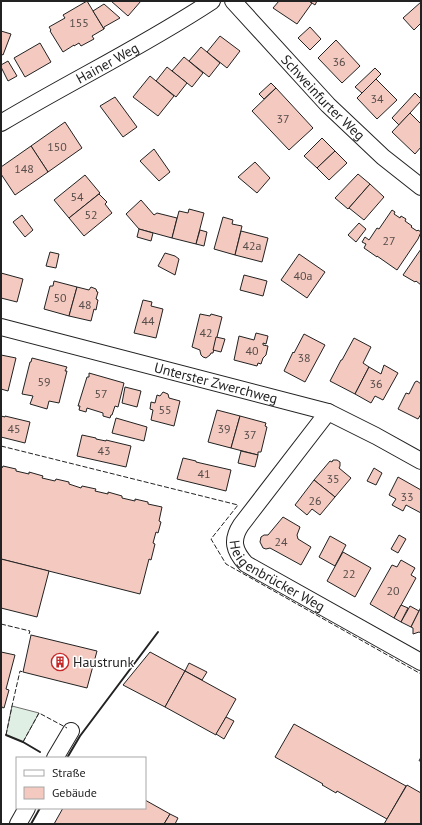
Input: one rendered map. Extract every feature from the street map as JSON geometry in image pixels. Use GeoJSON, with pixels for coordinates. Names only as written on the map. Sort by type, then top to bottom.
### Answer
{"type":"FeatureCollection","features":[{"type":"Feature","properties":{"kind":"street","name":"Hainer Weg"},"geometry":{"type":"LineString","coordinates":[[1,123],[182,20],[212,1]]}},
{"type":"Feature","properties":{"kind":"street","name":"Schweinfurter Weg"},"geometry":{"type":"LineString","coordinates":[[233,1],[328,105],[383,156],[421,187]]}},
{"type":"Feature","properties":{"kind":"street","name":"Unterster Zwerchweg"},"geometry":{"type":"LineString","coordinates":[[1,327],[328,412],[421,461]]}},
{"type":"Feature","properties":{"kind":"street","name":"Heigenbrücker Weg"},"geometry":{"type":"LineString","coordinates":[[328,412],[241,525],[234,542],[236,548],[240,558],[246,564],[421,662]]}},
{"type":"Feature","properties":{"kind":"street"},"geometry":{"type":"LineString","coordinates":[[56,757],[71,731]]}},
{"type":"Feature","properties":{"kind":"street"},"geometry":{"type":"LineString","coordinates":[[18,824],[26,809]]}},
{"type":"Feature","properties":{"kind":"green space"},"geometry":{"type":"Polygon","coordinates":[[[12,706],[39,713],[23,742],[6,735],[12,706]]]}},
{"type":"Feature","properties":{"kind":"building"},"geometry":{"type":"Polygon","coordinates":[[[87,1],[104,29],[92,36],[94,39],[81,46],[79,43],[74,45],[63,52],[49,27],[65,18],[63,15],[87,1]]]}},
{"type":"Feature","properties":{"kind":"building"},"geometry":{"type":"Polygon","coordinates":[[[111,1],[141,1],[128,16],[111,1]]]}},
{"type":"Feature","properties":{"kind":"building"},"geometry":{"type":"Polygon","coordinates":[[[279,1],[309,1],[312,3],[297,24],[273,8],[279,1]]]}},
{"type":"Feature","properties":{"kind":"building"},"geometry":{"type":"Polygon","coordinates":[[[309,1],[317,1],[315,5],[309,1]]]}},
{"type":"Feature","properties":{"kind":"building"},"geometry":{"type":"Polygon","coordinates":[[[421,2],[421,23],[414,30],[403,18],[421,2]]]}},
{"type":"Feature","properties":{"kind":"building"},"geometry":{"type":"Polygon","coordinates":[[[104,4],[120,18],[104,27],[104,29],[93,11],[104,4]]]}},
{"type":"Feature","properties":{"kind":"building"},"geometry":{"type":"Polygon","coordinates":[[[310,27],[321,39],[310,50],[298,38],[310,27]]]}},
{"type":"Feature","properties":{"kind":"building"},"geometry":{"type":"Polygon","coordinates":[[[1,31],[11,34],[3,55],[1,54],[1,31]]]}},
{"type":"Feature","properties":{"kind":"building"},"geometry":{"type":"Polygon","coordinates":[[[220,36],[240,51],[227,68],[207,52],[220,36]]]}},
{"type":"Feature","properties":{"kind":"building"},"geometry":{"type":"Polygon","coordinates":[[[336,40],[360,66],[342,83],[318,58],[336,40]]]}},
{"type":"Feature","properties":{"kind":"building"},"geometry":{"type":"Polygon","coordinates":[[[40,43],[51,62],[25,77],[14,58],[40,43]]]}},
{"type":"Feature","properties":{"kind":"building"},"geometry":{"type":"Polygon","coordinates":[[[201,47],[220,63],[209,77],[189,61],[201,47]]]}},
{"type":"Feature","properties":{"kind":"building"},"geometry":{"type":"Polygon","coordinates":[[[184,57],[203,73],[192,87],[172,71],[184,57]]]}},
{"type":"Feature","properties":{"kind":"building"},"geometry":{"type":"Polygon","coordinates":[[[8,61],[17,76],[8,81],[1,65],[8,61]]]}},
{"type":"Feature","properties":{"kind":"building"},"geometry":{"type":"Polygon","coordinates":[[[167,67],[187,83],[176,97],[156,81],[167,67]]]}},
{"type":"Feature","properties":{"kind":"building"},"geometry":{"type":"Polygon","coordinates":[[[375,68],[381,74],[362,93],[355,87],[375,68]]]}},
{"type":"Feature","properties":{"kind":"building"},"geometry":{"type":"Polygon","coordinates":[[[150,76],[174,96],[158,116],[133,97],[150,76]]]}},
{"type":"Feature","properties":{"kind":"building"},"geometry":{"type":"Polygon","coordinates":[[[376,79],[397,100],[377,119],[357,98],[376,79]]]}},
{"type":"Feature","properties":{"kind":"building"},"geometry":{"type":"Polygon","coordinates":[[[271,83],[276,88],[264,99],[259,94],[271,83]]]}},
{"type":"Feature","properties":{"kind":"building"},"geometry":{"type":"Polygon","coordinates":[[[276,88],[313,128],[289,150],[252,111],[276,88]]]}},
{"type":"Feature","properties":{"kind":"building"},"geometry":{"type":"Polygon","coordinates":[[[415,93],[421,101],[399,125],[392,118],[415,93]]]}},
{"type":"Feature","properties":{"kind":"building"},"geometry":{"type":"Polygon","coordinates":[[[115,97],[137,127],[123,137],[100,106],[115,97]]]}},
{"type":"Feature","properties":{"kind":"building"},"geometry":{"type":"Polygon","coordinates":[[[410,113],[421,124],[421,147],[415,154],[392,132],[410,113]]]}},
{"type":"Feature","properties":{"kind":"building"},"geometry":{"type":"Polygon","coordinates":[[[65,122],[82,148],[48,172],[31,146],[65,122]]]}},
{"type":"Feature","properties":{"kind":"building"},"geometry":{"type":"Polygon","coordinates":[[[322,138],[335,151],[317,168],[304,156],[322,138]]]}},
{"type":"Feature","properties":{"kind":"building"},"geometry":{"type":"Polygon","coordinates":[[[31,146],[48,172],[15,195],[1,174],[1,167],[31,146]]]}},
{"type":"Feature","properties":{"kind":"building"},"geometry":{"type":"Polygon","coordinates":[[[154,149],[170,172],[159,181],[140,161],[154,149]]]}},
{"type":"Feature","properties":{"kind":"building"},"geometry":{"type":"Polygon","coordinates":[[[335,151],[347,163],[329,180],[317,168],[335,151]]]}},
{"type":"Feature","properties":{"kind":"building"},"geometry":{"type":"Polygon","coordinates":[[[255,162],[270,178],[257,193],[238,177],[255,162]]]}},
{"type":"Feature","properties":{"kind":"building"},"geometry":{"type":"Polygon","coordinates":[[[358,174],[370,184],[348,209],[335,198],[358,174]]]}},
{"type":"Feature","properties":{"kind":"building"},"geometry":{"type":"Polygon","coordinates":[[[85,175],[100,193],[69,218],[54,200],[85,175]]]}},
{"type":"Feature","properties":{"kind":"building"},"geometry":{"type":"Polygon","coordinates":[[[370,184],[384,197],[364,220],[349,208],[370,184]]]}},
{"type":"Feature","properties":{"kind":"building"},"geometry":{"type":"Polygon","coordinates":[[[99,194],[107,202],[105,204],[112,213],[84,236],[69,218],[99,194]]]}},
{"type":"Feature","properties":{"kind":"building"},"geometry":{"type":"Polygon","coordinates":[[[141,200],[154,215],[157,213],[177,218],[172,238],[139,229],[126,214],[141,200]]]}},
{"type":"Feature","properties":{"kind":"building"},"geometry":{"type":"Polygon","coordinates":[[[189,209],[204,213],[196,244],[172,238],[179,211],[188,213],[189,209]]]}},
{"type":"Feature","properties":{"kind":"building"},"geometry":{"type":"Polygon","coordinates":[[[392,210],[395,212],[394,214],[400,218],[401,216],[406,219],[405,221],[412,226],[411,227],[421,232],[418,239],[397,270],[364,248],[366,244],[362,242],[365,237],[369,240],[377,228],[379,229],[392,210]]]}},
{"type":"Feature","properties":{"kind":"building"},"geometry":{"type":"Polygon","coordinates":[[[22,215],[33,230],[25,237],[13,222],[22,215]]]}},
{"type":"Feature","properties":{"kind":"building"},"geometry":{"type":"Polygon","coordinates":[[[223,217],[233,220],[232,224],[242,226],[235,255],[214,249],[223,217]]]}},
{"type":"Feature","properties":{"kind":"building"},"geometry":{"type":"Polygon","coordinates":[[[359,223],[366,229],[356,242],[348,235],[359,223]]]}},
{"type":"Feature","properties":{"kind":"building"},"geometry":{"type":"Polygon","coordinates":[[[139,229],[153,233],[151,241],[137,237],[139,229]]]}},
{"type":"Feature","properties":{"kind":"building"},"geometry":{"type":"Polygon","coordinates":[[[200,230],[207,232],[204,246],[196,244],[200,230]]]}},
{"type":"Feature","properties":{"kind":"building"},"geometry":{"type":"Polygon","coordinates":[[[241,231],[268,238],[262,262],[235,255],[241,231]]]}},
{"type":"Feature","properties":{"kind":"building"},"geometry":{"type":"Polygon","coordinates":[[[421,249],[421,285],[403,275],[421,249]]]}},
{"type":"Feature","properties":{"kind":"building"},"geometry":{"type":"Polygon","coordinates":[[[50,252],[59,254],[56,268],[46,266],[50,252]]]}},
{"type":"Feature","properties":{"kind":"building"},"geometry":{"type":"Polygon","coordinates":[[[165,253],[179,259],[175,275],[158,266],[165,253]]]}},
{"type":"Feature","properties":{"kind":"building"},"geometry":{"type":"Polygon","coordinates":[[[299,254],[325,272],[307,298],[281,280],[299,254]]]}},
{"type":"Feature","properties":{"kind":"building"},"geometry":{"type":"Polygon","coordinates":[[[1,273],[23,279],[17,302],[1,298],[1,273]]]}},
{"type":"Feature","properties":{"kind":"building"},"geometry":{"type":"Polygon","coordinates":[[[244,275],[267,281],[263,296],[240,290],[244,275]]]}},
{"type":"Feature","properties":{"kind":"building"},"geometry":{"type":"Polygon","coordinates":[[[54,281],[77,287],[69,316],[44,309],[50,286],[53,286],[54,281]]]}},
{"type":"Feature","properties":{"kind":"building"},"geometry":{"type":"Polygon","coordinates":[[[77,287],[89,290],[91,287],[96,289],[98,292],[96,299],[98,300],[96,310],[94,309],[91,321],[69,316],[77,287]]]}},
{"type":"Feature","properties":{"kind":"building"},"geometry":{"type":"Polygon","coordinates":[[[143,300],[152,302],[151,306],[163,309],[156,338],[134,333],[143,300]]]}},
{"type":"Feature","properties":{"kind":"building"},"geometry":{"type":"Polygon","coordinates":[[[200,314],[210,316],[211,314],[222,317],[213,353],[206,358],[201,355],[200,350],[192,347],[200,314]]]}},
{"type":"Feature","properties":{"kind":"building"},"geometry":{"type":"Polygon","coordinates":[[[256,333],[268,336],[266,344],[263,343],[263,345],[268,346],[266,355],[261,364],[258,363],[257,366],[234,360],[239,336],[254,340],[256,333]]]}},
{"type":"Feature","properties":{"kind":"building"},"geometry":{"type":"Polygon","coordinates":[[[304,334],[325,345],[305,382],[284,371],[304,334]]]}},
{"type":"Feature","properties":{"kind":"building"},"geometry":{"type":"Polygon","coordinates":[[[216,337],[225,339],[221,352],[213,350],[216,337]]]}},
{"type":"Feature","properties":{"kind":"building"},"geometry":{"type":"Polygon","coordinates":[[[354,338],[371,347],[363,363],[369,367],[355,394],[330,381],[354,338]]]}},
{"type":"Feature","properties":{"kind":"building"},"geometry":{"type":"Polygon","coordinates":[[[1,355],[16,358],[8,391],[1,389],[1,355]]]}},
{"type":"Feature","properties":{"kind":"building"},"geometry":{"type":"Polygon","coordinates":[[[32,358],[67,367],[59,403],[49,401],[47,409],[30,404],[33,396],[22,394],[32,358]]]}},
{"type":"Feature","properties":{"kind":"building"},"geometry":{"type":"Polygon","coordinates":[[[384,365],[398,373],[383,400],[375,396],[371,403],[355,394],[369,367],[381,374],[384,365]]]}},
{"type":"Feature","properties":{"kind":"building"},"geometry":{"type":"Polygon","coordinates":[[[89,373],[124,383],[118,407],[115,406],[110,418],[103,416],[103,413],[87,408],[86,412],[79,410],[80,406],[78,406],[87,377],[89,377],[89,373]]]}},
{"type":"Feature","properties":{"kind":"building"},"geometry":{"type":"Polygon","coordinates":[[[417,381],[421,384],[421,414],[418,419],[398,409],[406,393],[409,394],[417,381]]]}},
{"type":"Feature","properties":{"kind":"building"},"geometry":{"type":"Polygon","coordinates":[[[125,387],[141,391],[137,407],[122,403],[125,387]]]}},
{"type":"Feature","properties":{"kind":"building"},"geometry":{"type":"Polygon","coordinates":[[[163,392],[168,394],[169,398],[180,401],[174,426],[151,420],[153,410],[150,409],[151,402],[155,403],[157,395],[160,396],[163,392]]]}},
{"type":"Feature","properties":{"kind":"building"},"geometry":{"type":"Polygon","coordinates":[[[217,410],[240,416],[231,448],[208,442],[217,410]]]}},
{"type":"Feature","properties":{"kind":"building"},"geometry":{"type":"Polygon","coordinates":[[[1,416],[30,422],[25,443],[1,437],[1,416]]]}},
{"type":"Feature","properties":{"kind":"building"},"geometry":{"type":"Polygon","coordinates":[[[240,416],[266,423],[265,426],[267,427],[261,452],[258,452],[258,455],[231,448],[240,416]]]}},
{"type":"Feature","properties":{"kind":"building"},"geometry":{"type":"Polygon","coordinates":[[[116,418],[147,427],[144,441],[112,433],[116,418]]]}},
{"type":"Feature","properties":{"kind":"building"},"geometry":{"type":"Polygon","coordinates":[[[82,435],[131,446],[126,467],[77,456],[82,435]]]}},
{"type":"Feature","properties":{"kind":"building"},"geometry":{"type":"Polygon","coordinates":[[[241,451],[258,455],[255,467],[238,463],[241,451]]]}},
{"type":"Feature","properties":{"kind":"building"},"geometry":{"type":"Polygon","coordinates":[[[183,458],[231,470],[226,491],[177,479],[183,458]]]}},
{"type":"Feature","properties":{"kind":"building"},"geometry":{"type":"Polygon","coordinates":[[[333,460],[340,462],[339,468],[351,478],[335,497],[314,480],[330,461],[332,462],[333,460]]]}},
{"type":"Feature","properties":{"kind":"building"},"geometry":{"type":"Polygon","coordinates":[[[3,466],[16,469],[16,471],[29,474],[29,472],[43,476],[42,478],[69,482],[69,484],[81,488],[82,486],[96,489],[95,491],[108,494],[108,492],[122,496],[122,498],[135,501],[135,499],[162,507],[159,521],[161,522],[158,533],[156,532],[151,560],[149,559],[140,594],[1,559],[1,468],[3,466]]]}},
{"type":"Feature","properties":{"kind":"building"},"geometry":{"type":"Polygon","coordinates":[[[374,468],[382,473],[376,485],[367,481],[374,468]]]}},
{"type":"Feature","properties":{"kind":"building"},"geometry":{"type":"Polygon","coordinates":[[[398,477],[421,490],[421,513],[406,505],[403,511],[392,505],[396,499],[389,495],[398,477]]]}},
{"type":"Feature","properties":{"kind":"building"},"geometry":{"type":"Polygon","coordinates":[[[314,480],[335,497],[320,515],[312,509],[307,515],[295,505],[314,480]]]}},
{"type":"Feature","properties":{"kind":"building"},"geometry":{"type":"Polygon","coordinates":[[[283,517],[300,527],[297,535],[298,539],[311,547],[301,565],[270,548],[263,548],[260,542],[261,537],[268,535],[283,517]]]}},
{"type":"Feature","properties":{"kind":"building"},"geometry":{"type":"Polygon","coordinates":[[[399,535],[406,539],[398,553],[391,549],[399,535]]]}},
{"type":"Feature","properties":{"kind":"building"},"geometry":{"type":"Polygon","coordinates":[[[330,536],[346,545],[335,566],[319,557],[330,536]]]}},
{"type":"Feature","properties":{"kind":"building"},"geometry":{"type":"Polygon","coordinates":[[[343,552],[371,568],[355,597],[327,581],[343,552]]]}},
{"type":"Feature","properties":{"kind":"building"},"geometry":{"type":"Polygon","coordinates":[[[1,559],[49,571],[37,617],[1,608],[1,559]]]}},
{"type":"Feature","properties":{"kind":"building"},"geometry":{"type":"Polygon","coordinates":[[[401,560],[415,568],[411,575],[416,578],[394,618],[370,604],[392,565],[397,567],[401,560]]]}},
{"type":"Feature","properties":{"kind":"building"},"geometry":{"type":"Polygon","coordinates":[[[401,605],[408,608],[401,622],[394,618],[401,605]]]}},
{"type":"Feature","properties":{"kind":"building"},"geometry":{"type":"Polygon","coordinates":[[[410,606],[419,611],[411,627],[401,622],[410,606]]]}},
{"type":"Feature","properties":{"kind":"building"},"geometry":{"type":"Polygon","coordinates":[[[421,607],[421,633],[419,632],[413,634],[413,628],[411,627],[421,607]]]}},
{"type":"Feature","properties":{"kind":"building","name":"Haustrunk"},"geometry":{"type":"Polygon","coordinates":[[[31,635],[97,651],[87,688],[23,672],[31,635]]]}},
{"type":"Feature","properties":{"kind":"building"},"geometry":{"type":"Polygon","coordinates":[[[1,652],[15,655],[6,689],[9,690],[4,708],[2,707],[1,711],[1,652]]]}},
{"type":"Feature","properties":{"kind":"building"},"geometry":{"type":"Polygon","coordinates":[[[150,652],[185,671],[165,707],[123,685],[150,652]]]}},
{"type":"Feature","properties":{"kind":"building"},"geometry":{"type":"Polygon","coordinates":[[[189,663],[207,672],[202,680],[185,671],[189,663]]]}},
{"type":"Feature","properties":{"kind":"building"},"geometry":{"type":"Polygon","coordinates":[[[185,671],[236,699],[216,735],[165,707],[185,671]]]}},
{"type":"Feature","properties":{"kind":"building"},"geometry":{"type":"Polygon","coordinates":[[[226,717],[234,721],[224,739],[216,734],[226,717]]]}},
{"type":"Feature","properties":{"kind":"building"},"geometry":{"type":"Polygon","coordinates":[[[294,724],[406,786],[387,819],[337,791],[336,793],[275,757],[294,724]]]}},
{"type":"Feature","properties":{"kind":"building"},"geometry":{"type":"Polygon","coordinates":[[[407,785],[421,793],[421,824],[384,824],[407,785]]]}},
{"type":"Feature","properties":{"kind":"building"},"geometry":{"type":"Polygon","coordinates":[[[146,801],[170,814],[164,824],[54,824],[62,809],[146,809],[146,801]]]}},
{"type":"Feature","properties":{"kind":"building"},"geometry":{"type":"Polygon","coordinates":[[[170,814],[178,818],[175,824],[164,824],[170,814]]]}},
{"type":"Feature","properties":{"kind":"fence"},"geometry":{"type":"LineString","coordinates":[[1,446],[238,505],[211,539],[226,564],[421,674]]}},
{"type":"Feature","properties":{"kind":"fence"},"geometry":{"type":"LineString","coordinates":[[1,624],[30,631],[29,634],[31,635]]}},
{"type":"Feature","properties":{"kind":"fence"},"geometry":{"type":"LineString","coordinates":[[6,735],[20,671],[23,672]]}},
{"type":"Feature","properties":{"kind":"fence"},"geometry":{"type":"LineString","coordinates":[[23,742],[39,713],[67,728]]}},
{"type":"Feature","properties":{"kind":"fence"},"geometry":{"type":"LineString","coordinates":[[421,757],[419,761],[421,762]]}},
{"type":"Feature","properties":{"kind":"wall"},"geometry":{"type":"LineString","coordinates":[[68,757],[80,736],[158,632]]}},
{"type":"Feature","properties":{"kind":"wall"},"geometry":{"type":"LineString","coordinates":[[6,735],[23,742],[40,752]]}},
{"type":"Feature","properties":{"kind":"wall"},"geometry":{"type":"LineString","coordinates":[[31,824],[39,809]]}},
{"type":"Feature","properties":{"kind":"place","name":"Haustrunk"},"geometry":{"type":"Point","coordinates":[60,662]}}]}
